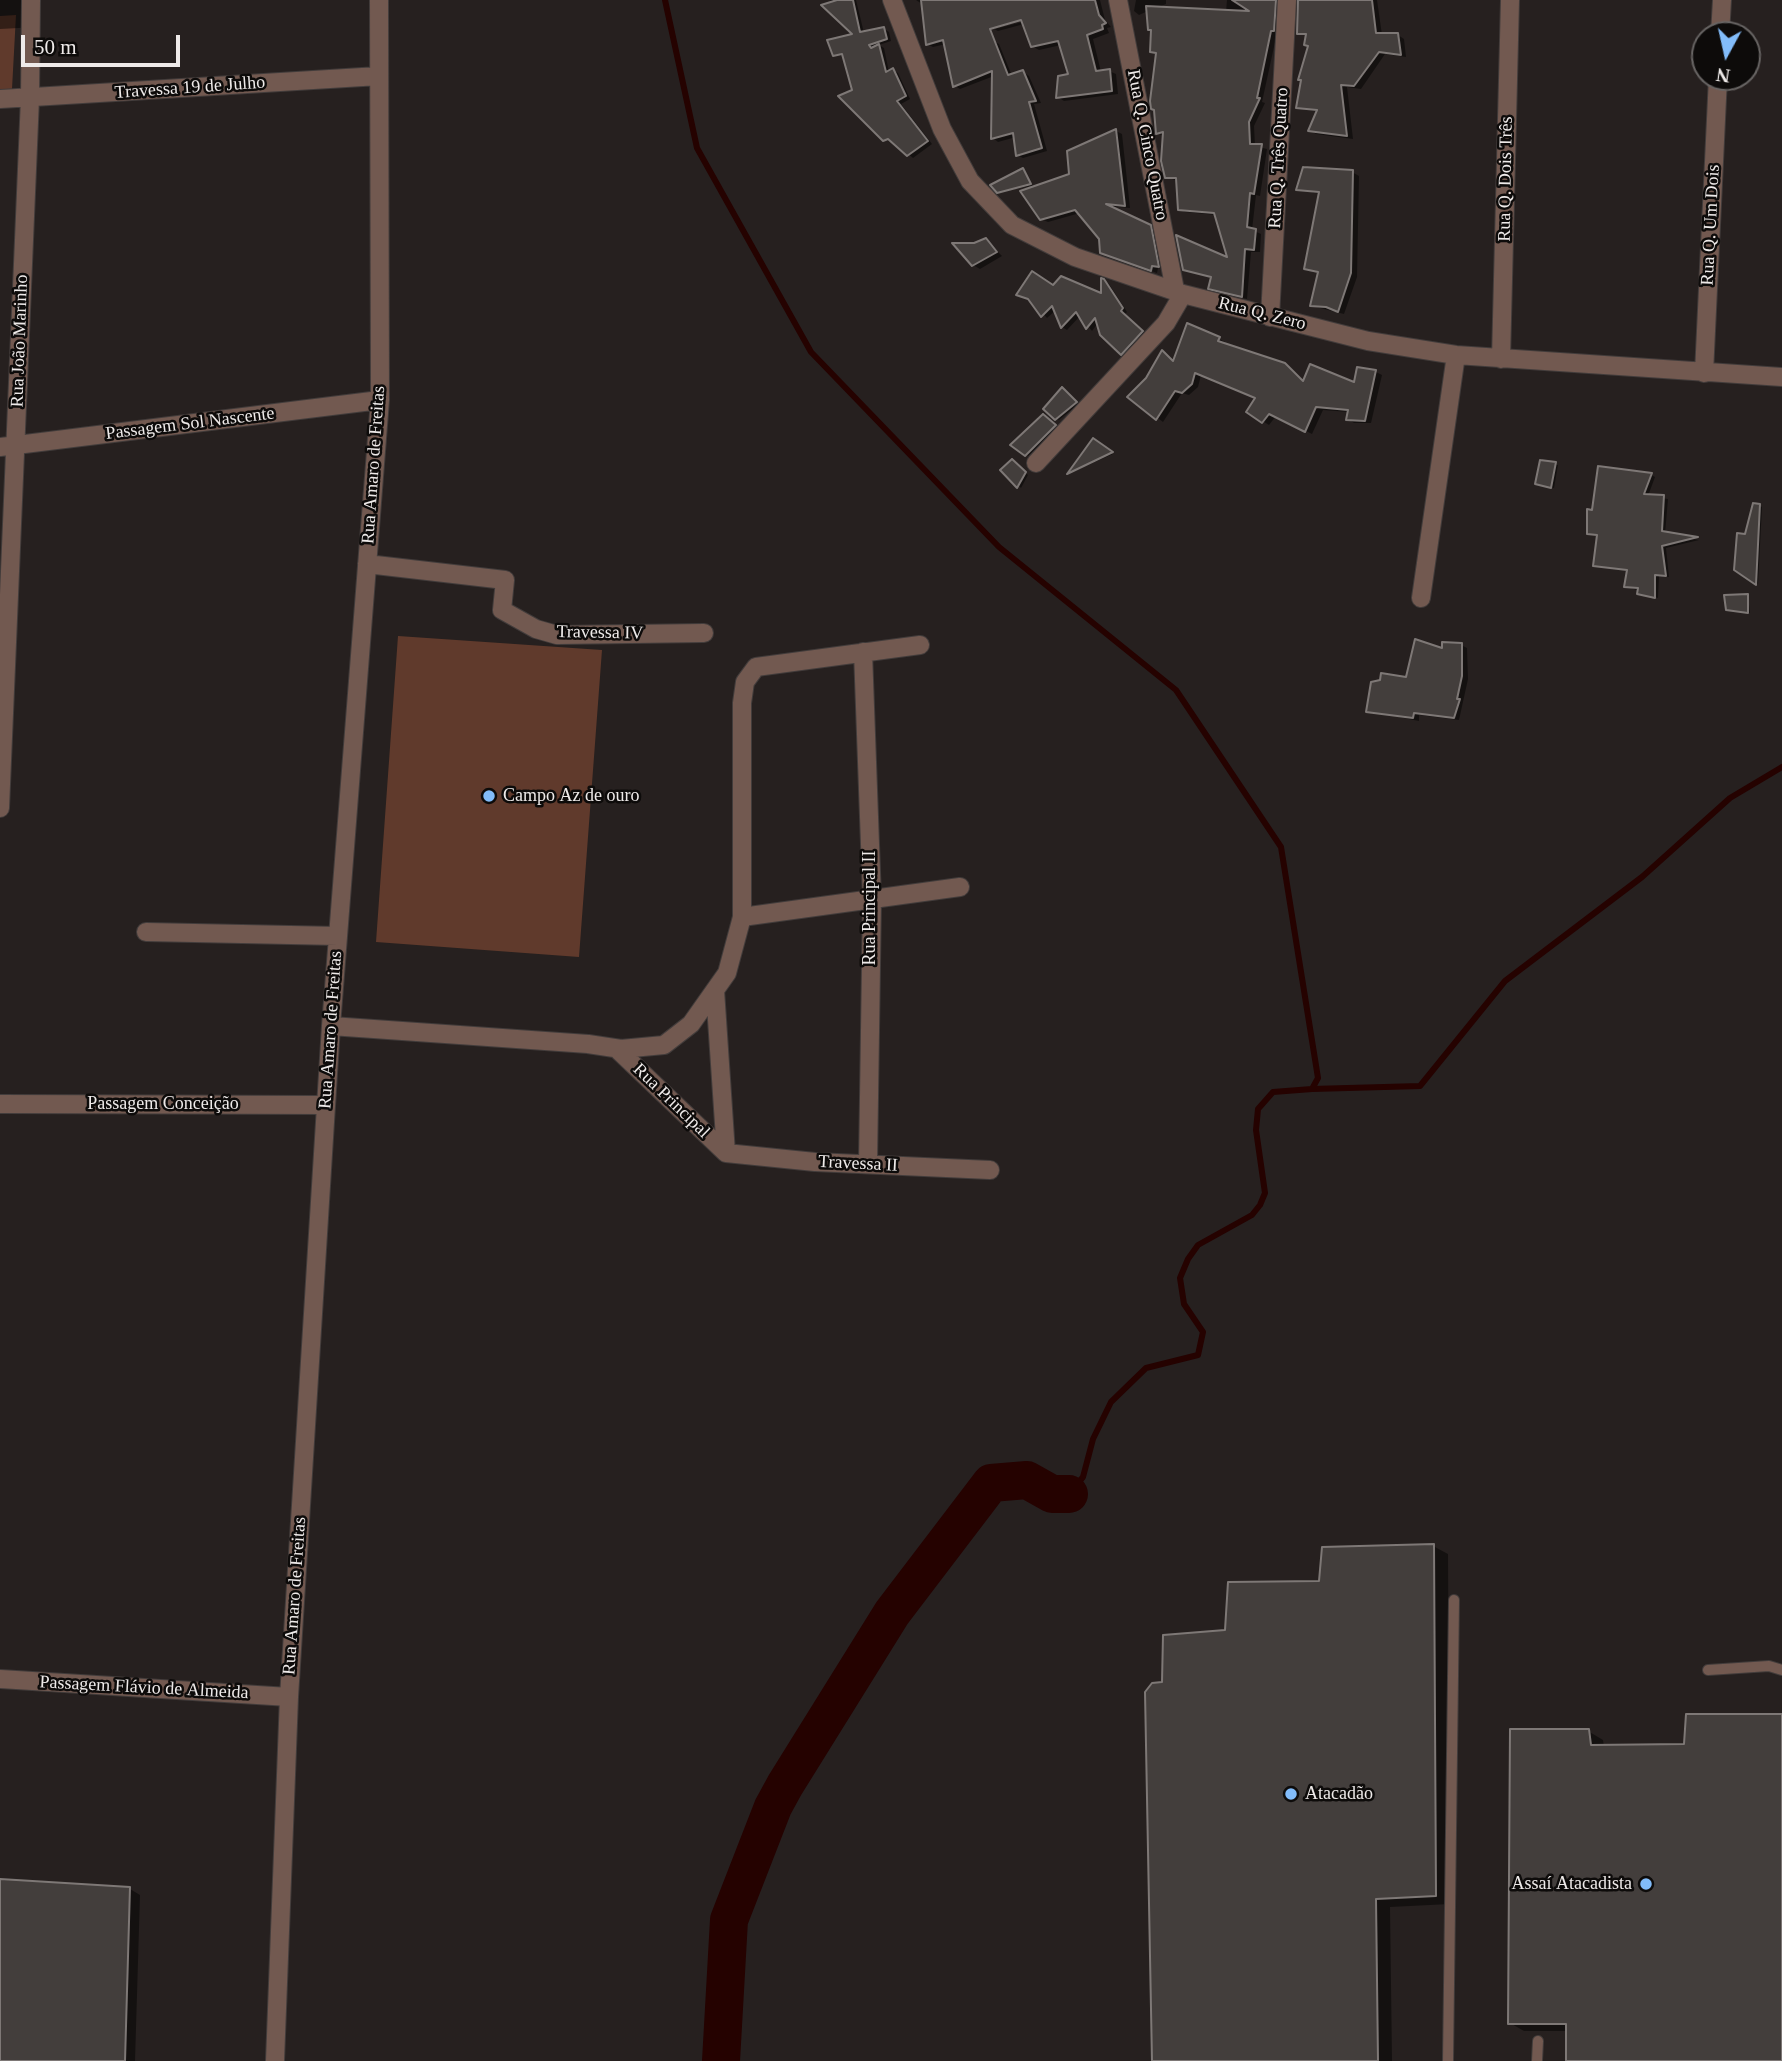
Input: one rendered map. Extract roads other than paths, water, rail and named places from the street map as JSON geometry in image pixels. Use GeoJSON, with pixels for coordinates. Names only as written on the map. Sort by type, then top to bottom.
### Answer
{"type":"FeatureCollection","features":[{"type":"Feature","properties":{"kind":"street","name":"Rua João Marinho"},"geometry":{"type":"LineString","coordinates":[[0,808],[8,446],[30,98],[31,0]]}},
{"type":"Feature","properties":{"kind":"street","name":"Rua Amaro de Freitas"},"geometry":{"type":"LineString","coordinates":[[275,2061],[289,1697],[326,1105],[380,401],[379,0]]}},
{"type":"Feature","properties":{"kind":"street","name":"Rua Q. Zero"},"geometry":{"type":"LineString","coordinates":[[891,0],[942,129],[970,181],[1012,225],[1055,248],[1179,292],[1368,341],[1501,359],[1782,377]]}},
{"type":"Feature","properties":{"kind":"street","name":"Rua Q. Cinco Quatro"},"geometry":{"type":"LineString","coordinates":[[1118,0],[1179,292]]}},
{"type":"Feature","properties":{"kind":"street","name":"Rua Q. Três Quatro"},"geometry":{"type":"LineString","coordinates":[[1270,317],[1287,0]]}},
{"type":"Feature","properties":{"kind":"street","name":"Rua Q. Dois Três"},"geometry":{"type":"LineString","coordinates":[[1501,359],[1510,0]]}},
{"type":"Feature","properties":{"kind":"street"},"geometry":{"type":"LineString","coordinates":[[1721,21],[1722,0]]}},
{"type":"Feature","properties":{"kind":"street","name":"Travessa 19 de Julho"},"geometry":{"type":"LineString","coordinates":[[0,99],[379,76]]}},
{"type":"Feature","properties":{"kind":"street","name":"Rua Q. Um Dois"},"geometry":{"type":"LineString","coordinates":[[1704,373],[1717,91]]}},
{"type":"Feature","properties":{"kind":"street"},"geometry":{"type":"LineString","coordinates":[[1036,463],[1166,323],[1179,292]]}},
{"type":"Feature","properties":{"kind":"street"},"geometry":{"type":"LineString","coordinates":[[1421,598],[1456,355]]}},
{"type":"Feature","properties":{"kind":"street","name":"Passagem Sol Nascente"},"geometry":{"type":"LineString","coordinates":[[8,446],[380,401]]}},
{"type":"Feature","properties":{"kind":"street","name":"Travessa IV"},"geometry":{"type":"LineString","coordinates":[[367,564],[505,580],[502,610],[536,629],[557,635],[704,633]]}},
{"type":"Feature","properties":{"kind":"street"},"geometry":{"type":"LineString","coordinates":[[331,1026],[588,1044],[617,1049],[664,1045],[691,1024],[727,973],[741,917],[742,703],[745,682],[757,667],[920,645]]}},
{"type":"Feature","properties":{"kind":"street","name":"Rua Principal II"},"geometry":{"type":"LineString","coordinates":[[863,652],[872,899],[868,1164]]}},
{"type":"Feature","properties":{"kind":"street"},"geometry":{"type":"LineString","coordinates":[[741,917],[960,887]]}},
{"type":"Feature","properties":{"kind":"street"},"geometry":{"type":"LineString","coordinates":[[146,932],[338,936]]}},
{"type":"Feature","properties":{"kind":"street"},"geometry":{"type":"LineString","coordinates":[[715,990],[726,1153]]}},
{"type":"Feature","properties":{"kind":"street","name":"Rua Principal"},"geometry":{"type":"LineString","coordinates":[[617,1049],[726,1153]]}},
{"type":"Feature","properties":{"kind":"street","name":"Passagem Conceição"},"geometry":{"type":"LineString","coordinates":[[0,1104],[326,1105]]}},
{"type":"Feature","properties":{"kind":"street","name":"Travessa II"},"geometry":{"type":"LineString","coordinates":[[726,1153],[990,1170]]}},
{"type":"Feature","properties":{"kind":"street","name":"Passagem Flávio de Almeida"},"geometry":{"type":"LineString","coordinates":[[0,1679],[289,1697]]}},
{"type":"Feature","properties":{"kind":"lane"},"geometry":{"type":"LineString","coordinates":[[1448,2061],[1454,1600]]}},
{"type":"Feature","properties":{"kind":"lane"},"geometry":{"type":"LineString","coordinates":[[1708,1670],[1769,1666],[1782,1670]]}},
{"type":"Feature","properties":{"kind":"lane"},"geometry":{"type":"LineString","coordinates":[[1537,2061],[1538,2041]]}},
{"type":"Feature","properties":{"kind":"waterway"},"geometry":{"type":"LineString","coordinates":[[665,0],[697,148],[811,352],[999,547],[1176,690],[1281,847],[1318,1078],[1312,1089],[1273,1092],[1258,1109],[1256,1130],[1265,1193],[1260,1205],[1252,1215],[1198,1245],[1188,1259],[1180,1278],[1184,1304],[1203,1332],[1198,1355],[1146,1368],[1111,1402],[1093,1439],[1083,1477],[1069,1494]]}},
{"type":"Feature","properties":{"kind":"waterway"},"geometry":{"type":"LineString","coordinates":[[1312,1089],[1420,1086],[1505,981],[1642,877],[1730,798],[1782,767]]}},
{"type":"Feature","properties":{"kind":"waterway"},"geometry":{"type":"LineString","coordinates":[[721,2061],[729,1920],[773,1807],[785,1785],[892,1613],[991,1483],[1027,1480],[1052,1494],[1069,1494]]}},
{"type":"Feature","properties":{"kind":"place","name":"Campo Az de ouro"},"geometry":{"type":"Point","coordinates":[489,796]}},
{"type":"Feature","properties":{"kind":"place","name":"Atacadão"},"geometry":{"type":"Point","coordinates":[1291,1794]}},
{"type":"Feature","properties":{"kind":"place","name":"Assaí Atacadista"},"geometry":{"type":"Point","coordinates":[1646,1884]}}]}
